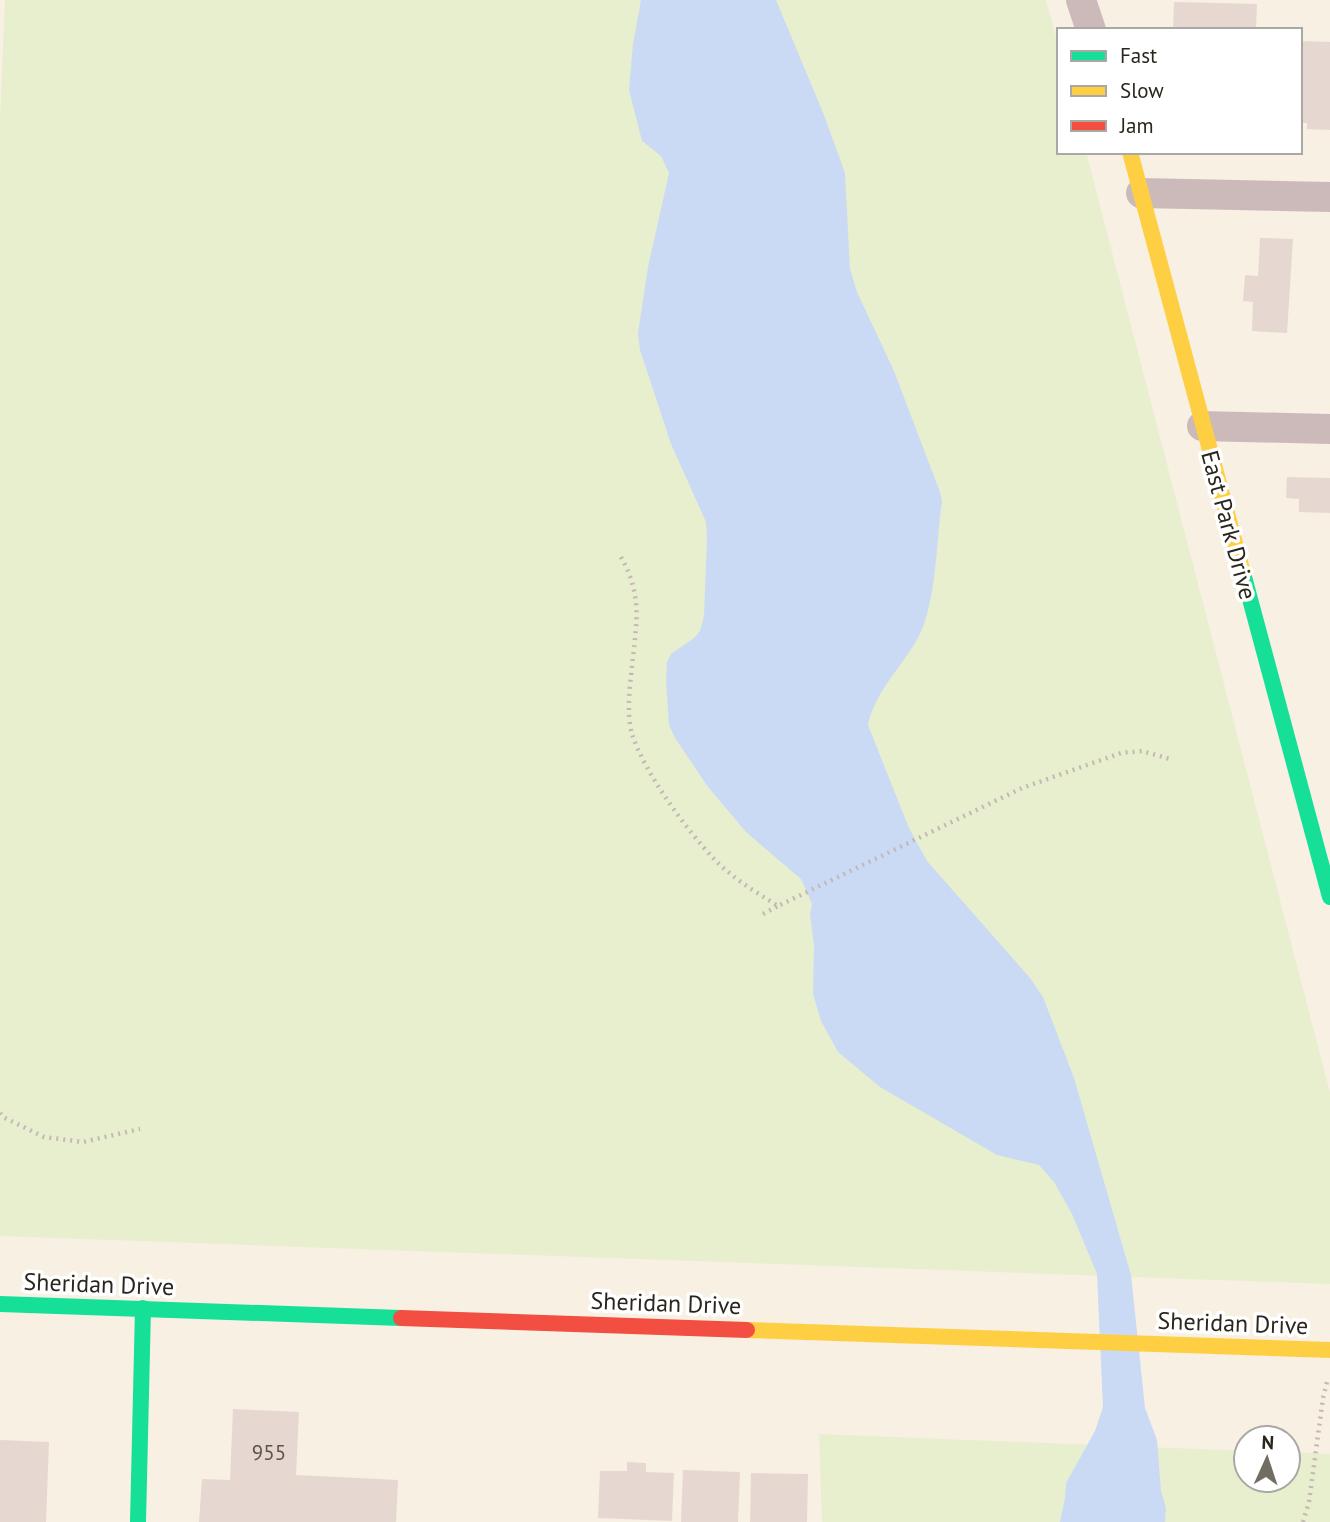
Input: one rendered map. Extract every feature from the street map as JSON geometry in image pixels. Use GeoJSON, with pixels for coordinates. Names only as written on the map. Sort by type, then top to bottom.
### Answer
{"type":"FeatureCollection","features":[{"type":"Feature","properties":{"kind":"main road","name":"East Park Drive"},"geometry":{"type":"LineString","coordinates":[[1131,154],[1330,897]]}},
{"type":"Feature","properties":{"kind":"main road","name":"Sheridan Drive"},"geometry":{"type":"LineString","coordinates":[[0,1304],[1330,1350]]}},
{"type":"Feature","properties":{"kind":"main road"},"geometry":{"type":"LineString","coordinates":[[138,1522],[143,1308]]}},
{"type":"Feature","properties":{"kind":"street"},"geometry":{"type":"LineString","coordinates":[[1081,0],[1090,28]]}},
{"type":"Feature","properties":{"kind":"street"},"geometry":{"type":"LineString","coordinates":[[1141,193],[1330,197]]}},
{"type":"Feature","properties":{"kind":"street"},"geometry":{"type":"LineString","coordinates":[[1202,426],[1330,429]]}},
{"type":"Feature","properties":{"kind":"path"},"geometry":{"type":"LineString","coordinates":[[621,556],[634,585],[638,613],[630,700],[631,732],[638,748],[666,797],[714,859],[778,906]]}},
{"type":"Feature","properties":{"kind":"path"},"geometry":{"type":"LineString","coordinates":[[763,914],[1022,788],[1121,753],[1142,751],[1170,759]]}},
{"type":"Feature","properties":{"kind":"path"},"geometry":{"type":"LineString","coordinates":[[0,1114],[44,1137],[83,1142],[140,1129]]}},
{"type":"Feature","properties":{"kind":"path"},"geometry":{"type":"LineString","coordinates":[[1303,1522],[1323,1398]]}},
{"type":"Feature","properties":{"kind":"green space"},"geometry":{"type":"Polygon","coordinates":[[[5,0],[1046,0],[1057,40],[1057,154],[1087,154],[1330,1093],[1330,1284],[0,1236],[0,120],[5,0]]]}},
{"type":"Feature","properties":{"kind":"green space"},"geometry":{"type":"Polygon","coordinates":[[[819,1434],[1232,1450],[1232,1494],[1302,1494],[1302,1453],[1330,1454],[1330,1522],[822,1522],[819,1434]]]}},
{"type":"Feature","properties":{"kind":"water"},"geometry":{"type":"Polygon","coordinates":[[[641,0],[776,0],[845,173],[850,269],[857,292],[894,371],[942,501],[933,588],[925,622],[913,647],[877,701],[868,725],[909,828],[927,861],[1030,978],[1043,997],[1074,1078],[1131,1275],[1145,1408],[1157,1440],[1161,1491],[1166,1508],[1165,1522],[1060,1522],[1066,1483],[1095,1431],[1103,1407],[1097,1274],[1072,1214],[1054,1182],[1039,1165],[997,1155],[880,1087],[838,1052],[821,1021],[813,994],[814,946],[810,914],[812,904],[801,879],[746,832],[708,787],[669,725],[667,662],[671,654],[700,631],[704,616],[707,539],[706,522],[671,444],[640,350],[638,333],[648,267],[669,173],[661,156],[642,141],[629,90],[633,44],[641,0]]]}},
{"type":"Feature","properties":{"kind":"building"},"geometry":{"type":"Polygon","coordinates":[[[1174,2],[1257,4],[1256,28],[1173,28],[1174,2]]]}},
{"type":"Feature","properties":{"kind":"building"},"geometry":{"type":"Polygon","coordinates":[[[1302,41],[1330,42],[1330,130],[1307,129],[1307,123],[1302,123],[1302,41]]]}},
{"type":"Feature","properties":{"kind":"building"},"geometry":{"type":"Polygon","coordinates":[[[1260,238],[1293,239],[1287,333],[1252,331],[1253,302],[1243,301],[1245,275],[1258,276],[1260,238]]]}},
{"type":"Feature","properties":{"kind":"building"},"geometry":{"type":"Polygon","coordinates":[[[1287,477],[1330,478],[1330,513],[1299,512],[1299,499],[1286,498],[1287,477]]]}},
{"type":"Feature","properties":{"kind":"building"},"geometry":{"type":"Polygon","coordinates":[[[233,1409],[299,1412],[296,1475],[398,1480],[396,1522],[199,1522],[202,1479],[230,1480],[233,1409]]]}},
{"type":"Feature","properties":{"kind":"building"},"geometry":{"type":"Polygon","coordinates":[[[0,1440],[49,1442],[46,1522],[0,1522],[0,1440]]]}},
{"type":"Feature","properties":{"kind":"building"},"geometry":{"type":"Polygon","coordinates":[[[627,1462],[646,1463],[646,1472],[674,1473],[672,1521],[598,1518],[600,1471],[627,1471],[627,1462]]]}},
{"type":"Feature","properties":{"kind":"building"},"geometry":{"type":"Polygon","coordinates":[[[683,1470],[740,1472],[738,1522],[681,1522],[683,1470]]]}},
{"type":"Feature","properties":{"kind":"building"},"geometry":{"type":"Polygon","coordinates":[[[751,1473],[808,1474],[807,1522],[750,1522],[751,1473]]]}},
{"type":"Feature","properties":{"kind":"traffic: fast"},"geometry":{"type":"LineString","coordinates":[[1243,573],[1330,897]]}},
{"type":"Feature","properties":{"kind":"traffic: fast"},"geometry":{"type":"LineString","coordinates":[[0,1304],[401,1318]]}},
{"type":"Feature","properties":{"kind":"traffic: fast"},"geometry":{"type":"LineString","coordinates":[[138,1522],[143,1308]]}},
{"type":"Feature","properties":{"kind":"traffic: slow"},"geometry":{"type":"LineString","coordinates":[[1131,154],[1243,573]]}},
{"type":"Feature","properties":{"kind":"traffic: slow"},"geometry":{"type":"LineString","coordinates":[[747,1330],[1330,1350]]}},
{"type":"Feature","properties":{"kind":"traffic: jam"},"geometry":{"type":"LineString","coordinates":[[401,1318],[747,1330]]}}]}
